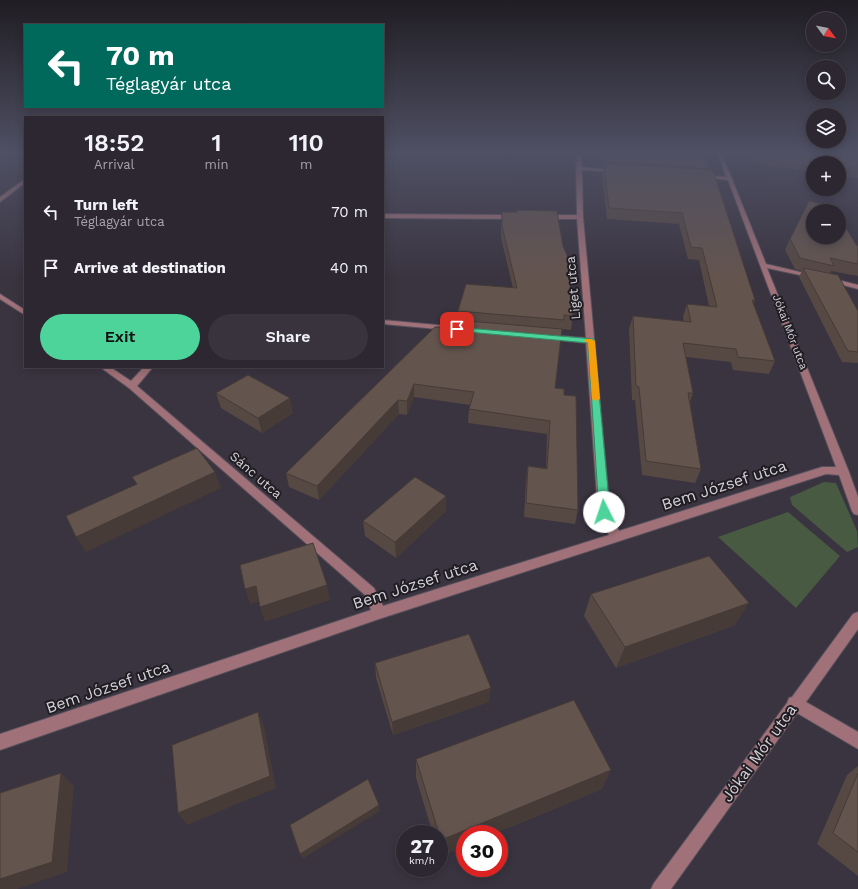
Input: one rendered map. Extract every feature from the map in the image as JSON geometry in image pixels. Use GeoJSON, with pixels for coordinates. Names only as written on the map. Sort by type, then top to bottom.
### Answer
{"type":"FeatureCollection","features":[{"type":"Feature","properties":{"kind":"street","name":"Liget utca"},"geometry":{"type":"LineString","coordinates":[[579,195],[604,512],[617,538]]}},
{"type":"Feature","properties":{"kind":"street","name":"Jókai Mór utca"},"geometry":{"type":"LineString","coordinates":[[737,195],[858,511]]}},
{"type":"Feature","properties":{"kind":"street"},"geometry":{"type":"LineString","coordinates":[[384,216],[517,217]]}},
{"type":"Feature","properties":{"kind":"street"},"geometry":{"type":"LineString","coordinates":[[541,217],[580,217]]}},
{"type":"Feature","properties":{"kind":"street"},"geometry":{"type":"LineString","coordinates":[[763,265],[858,286]]}},
{"type":"Feature","properties":{"kind":"street"},"geometry":{"type":"LineString","coordinates":[[0,296],[24,312]]}},
{"type":"Feature","properties":{"kind":"street"},"geometry":{"type":"LineString","coordinates":[[384,322],[460,329]]}},
{"type":"Feature","properties":{"kind":"street"},"geometry":{"type":"LineString","coordinates":[[537,336],[591,341]]}},
{"type":"Feature","properties":{"kind":"street","name":"Sánc utca"},"geometry":{"type":"LineString","coordinates":[[105,368],[132,386],[370,592],[379,613]]}},
{"type":"Feature","properties":{"kind":"street"},"geometry":{"type":"LineString","coordinates":[[132,386],[148,368]]}},
{"type":"Feature","properties":{"kind":"street","name":"Bem József utca"},"geometry":{"type":"LineString","coordinates":[[0,742],[379,613],[826,470],[844,472]]}},
{"type":"Feature","properties":{"kind":"street","name":"Jókai Mór utca"},"geometry":{"type":"LineString","coordinates":[[660,889],[794,703],[858,618]]}},
{"type":"Feature","properties":{"kind":"street"},"geometry":{"type":"LineString","coordinates":[[794,703],[858,741]]}},
{"type":"Feature","properties":{"kind":"green space"},"geometry":{"type":"Polygon","coordinates":[[[824,482],[836,483],[857,531],[858,547],[847,552],[792,505],[790,497],[824,482]]]}},
{"type":"Feature","properties":{"kind":"green space"},"geometry":{"type":"Polygon","coordinates":[[[788,512],[840,556],[796,608],[718,537],[788,512]]]}},
{"type":"Feature","properties":{"kind":"building"},"geometry":{"type":"Polygon","coordinates":[[[608,195],[721,195],[755,300],[752,300],[775,361],[738,357],[736,349],[683,343],[693,393],[688,393],[701,469],[646,461],[639,387],[636,386],[633,316],[691,322],[687,304],[717,307],[702,248],[691,247],[682,213],[609,208],[608,195]]]}},
{"type":"Feature","properties":{"kind":"building"},"geometry":{"type":"Polygon","coordinates":[[[809,201],[823,204],[808,204],[809,201]]]}},
{"type":"Feature","properties":{"kind":"building"},"geometry":{"type":"Polygon","coordinates":[[[806,207],[806,244],[846,244],[846,228],[857,246],[858,245],[858,264],[830,258],[834,266],[800,258],[790,239],[806,207]]]}},
{"type":"Feature","properties":{"kind":"building"},"geometry":{"type":"Polygon","coordinates":[[[517,210],[557,211],[563,246],[567,255],[573,316],[564,315],[564,320],[458,311],[466,284],[517,288],[502,226],[502,212],[517,212],[517,210]]]}},
{"type":"Feature","properties":{"kind":"building"},"geometry":{"type":"Polygon","coordinates":[[[803,268],[838,275],[858,311],[858,352],[848,351],[803,268]]]}},
{"type":"Feature","properties":{"kind":"building"},"geometry":{"type":"Polygon","coordinates":[[[456,320],[562,329],[555,388],[564,389],[564,395],[576,396],[578,510],[526,503],[528,466],[547,469],[550,421],[469,409],[474,392],[414,384],[407,401],[398,400],[317,486],[286,473],[435,327],[454,327],[456,320]]]}},
{"type":"Feature","properties":{"kind":"building"},"geometry":{"type":"Polygon","coordinates":[[[248,375],[290,398],[258,418],[216,393],[248,375]]]}},
{"type":"Feature","properties":{"kind":"building"},"geometry":{"type":"Polygon","coordinates":[[[197,448],[215,472],[76,537],[66,516],[137,484],[132,477],[197,448]]]}},
{"type":"Feature","properties":{"kind":"building"},"geometry":{"type":"Polygon","coordinates":[[[415,477],[446,496],[395,542],[363,521],[415,477]]]}},
{"type":"Feature","properties":{"kind":"building"},"geometry":{"type":"Polygon","coordinates":[[[313,543],[327,585],[260,607],[256,586],[245,589],[240,565],[313,543]]]}},
{"type":"Feature","properties":{"kind":"building"},"geometry":{"type":"Polygon","coordinates":[[[709,556],[749,603],[625,647],[591,594],[709,556]]]}},
{"type":"Feature","properties":{"kind":"building"},"geometry":{"type":"Polygon","coordinates":[[[469,634],[491,688],[392,722],[375,663],[469,634]]]}},
{"type":"Feature","properties":{"kind":"building"},"geometry":{"type":"Polygon","coordinates":[[[574,700],[611,770],[477,825],[456,825],[456,834],[448,837],[448,825],[436,825],[416,759],[574,700]]]}},
{"type":"Feature","properties":{"kind":"building"},"geometry":{"type":"Polygon","coordinates":[[[258,712],[270,776],[178,813],[172,745],[258,712]]]}},
{"type":"Feature","properties":{"kind":"building"},"geometry":{"type":"Polygon","coordinates":[[[61,773],[52,862],[0,879],[0,793],[61,773]]]}},
{"type":"Feature","properties":{"kind":"building"},"geometry":{"type":"Polygon","coordinates":[[[858,773],[858,852],[833,833],[858,773]]]}},
{"type":"Feature","properties":{"kind":"building"},"geometry":{"type":"Polygon","coordinates":[[[368,779],[379,805],[300,854],[290,825],[368,779]]]}},
{"type":"Feature","properties":{"kind":"slow traffic"},"geometry":{"type":"LineString","coordinates":[[588,341],[591,341],[596,399]]}},
{"type":"Feature","properties":{"kind":"route"},"geometry":{"type":"LineString","coordinates":[[457,329],[591,341],[604,512]]}}]}
